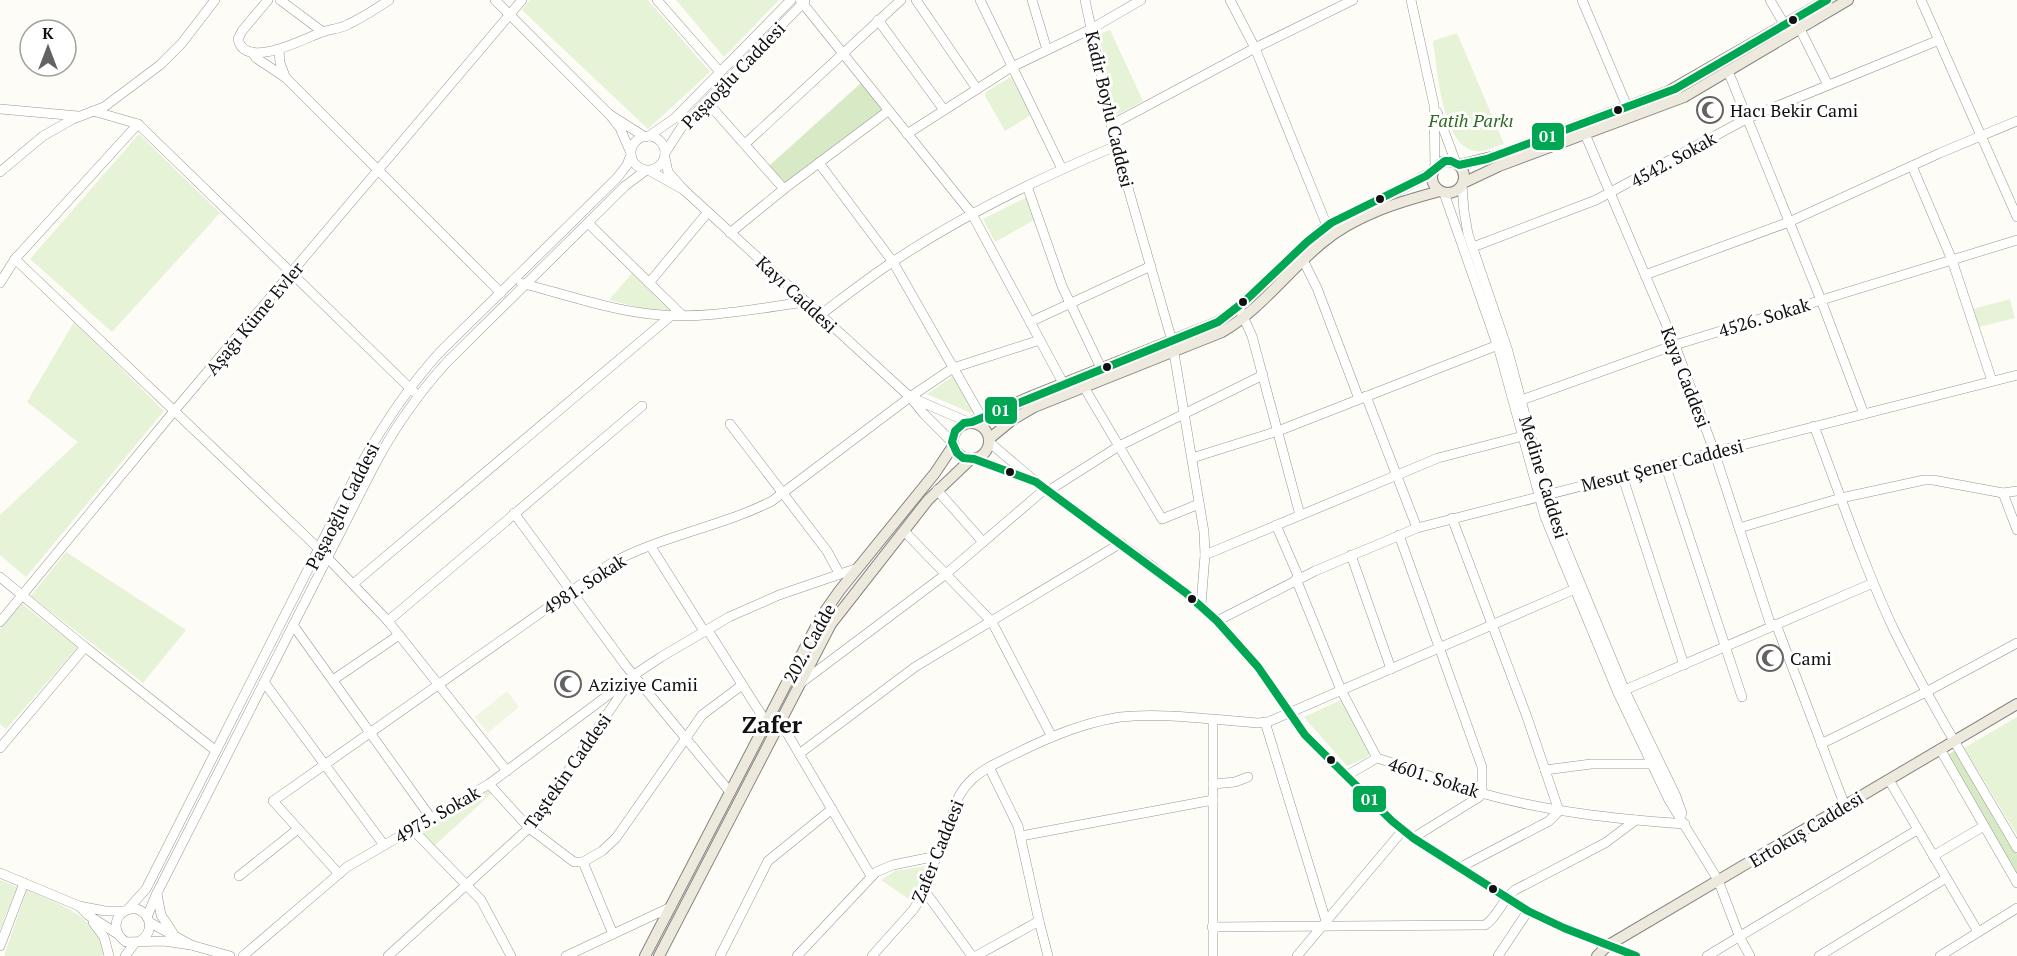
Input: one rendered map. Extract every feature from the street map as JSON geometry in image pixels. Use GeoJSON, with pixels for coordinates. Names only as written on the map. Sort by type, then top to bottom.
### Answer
{"type":"FeatureCollection","features":[{"type":"Feature","properties":{"kind":"main road"},"geometry":{"type":"LineString","coordinates":[[1173,346],[1081,382],[1021,414],[989,441],[984,453],[972,459],[959,456],[952,444],[953,434],[957,428],[1063,383],[1081,382],[1101,368],[1173,346],[1222,332],[1301,255],[1327,226],[1434,170],[1445,161],[1458,164],[1496,156],[1630,112],[1684,97],[1791,29],[1827,0]]}},
{"type":"Feature","properties":{"kind":"main road"},"geometry":{"type":"LineString","coordinates":[[1301,255],[1354,222],[1400,202],[1455,191],[1462,184],[1499,166],[1585,134],[1848,0]]}},
{"type":"Feature","properties":{"kind":"main road"},"geometry":{"type":"LineString","coordinates":[[1458,164],[1464,171],[1462,184]]}},
{"type":"Feature","properties":{"kind":"main road"},"geometry":{"type":"LineString","coordinates":[[1434,170],[1432,182],[1442,192]]}},
{"type":"Feature","properties":{"kind":"main road"},"geometry":{"type":"LineString","coordinates":[[974,421],[983,427],[989,441]]}},
{"type":"Feature","properties":{"kind":"main road","name":"202. Cadde"},"geometry":{"type":"LineString","coordinates":[[645,956],[825,611],[920,491],[952,444]]}},
{"type":"Feature","properties":{"kind":"main road","name":"202. Cadde"},"geometry":{"type":"LineString","coordinates":[[659,956],[836,618],[937,490],[972,459]]}},
{"type":"Feature","properties":{"kind":"main road","name":"Ertokuş Caddesi"},"geometry":{"type":"LineString","coordinates":[[1597,956],[1607,946],[2017,704]]}},
{"type":"Feature","properties":{"kind":"street"},"geometry":{"type":"LineString","coordinates":[[0,172],[43,136],[78,116],[104,107],[160,65],[182,43],[215,0]]}},
{"type":"Feature","properties":{"kind":"street"},"geometry":{"type":"LineString","coordinates":[[268,0],[238,39],[243,48],[252,52],[279,50],[322,32],[350,24],[389,0]]}},
{"type":"Feature","properties":{"kind":"street"},"geometry":{"type":"LineString","coordinates":[[280,0],[322,32]]}},
{"type":"Feature","properties":{"kind":"street"},"geometry":{"type":"LineString","coordinates":[[495,0],[609,114],[620,128],[636,167],[647,171],[658,167],[665,156],[661,143],[609,114]]}},
{"type":"Feature","properties":{"kind":"street","name":"Aşağı Küme Evler"},"geometry":{"type":"LineString","coordinates":[[0,622],[175,410],[522,0]]}},
{"type":"Feature","properties":{"kind":"street"},"geometry":{"type":"LineString","coordinates":[[657,0],[720,72]]}},
{"type":"Feature","properties":{"kind":"street","name":"Paşaoğlu Caddesi"},"geometry":{"type":"LineString","coordinates":[[647,136],[675,118],[791,0]]}},
{"type":"Feature","properties":{"kind":"street"},"geometry":{"type":"LineString","coordinates":[[744,144],[901,0]]}},
{"type":"Feature","properties":{"kind":"street"},"geometry":{"type":"LineString","coordinates":[[916,0],[977,89]]}},
{"type":"Feature","properties":{"kind":"street"},"geometry":{"type":"LineString","coordinates":[[980,0],[1062,169]]}},
{"type":"Feature","properties":{"kind":"street"},"geometry":{"type":"LineString","coordinates":[[1032,0],[1047,50]]}},
{"type":"Feature","properties":{"kind":"street","name":"Kadir Boylu Caddesi"},"geometry":{"type":"LineString","coordinates":[[1085,0],[1116,146],[1173,346],[1200,504],[1204,555],[1201,605]]}},
{"type":"Feature","properties":{"kind":"street"},"geometry":{"type":"LineString","coordinates":[[907,134],[1012,67],[1091,29],[1141,0]]}},
{"type":"Feature","properties":{"kind":"street"},"geometry":{"type":"LineString","coordinates":[[1230,0],[1255,48],[1327,226]]}},
{"type":"Feature","properties":{"kind":"street"},"geometry":{"type":"LineString","coordinates":[[1111,125],[1255,48],[1353,0]]}},
{"type":"Feature","properties":{"kind":"street"},"geometry":{"type":"LineString","coordinates":[[1411,0],[1434,105],[1458,164]]}},
{"type":"Feature","properties":{"kind":"street"},"geometry":{"type":"LineString","coordinates":[[1582,0],[1630,112]]}},
{"type":"Feature","properties":{"kind":"street"},"geometry":{"type":"LineString","coordinates":[[1770,0],[1828,85]]}},
{"type":"Feature","properties":{"kind":"street"},"geometry":{"type":"LineString","coordinates":[[1921,0],[2017,217]]}},
{"type":"Feature","properties":{"kind":"street"},"geometry":{"type":"LineString","coordinates":[[803,1],[842,54],[972,214],[1063,383]]}},
{"type":"Feature","properties":{"kind":"street","name":"Paşaoğlu Caddesi"},"geometry":{"type":"LineString","coordinates":[[665,156],[674,137],[803,1]]}},
{"type":"Feature","properties":{"kind":"street"},"geometry":{"type":"LineString","coordinates":[[878,20],[944,110]]}},
{"type":"Feature","properties":{"kind":"street","name":"4542. Sokak"},"geometry":{"type":"LineString","coordinates":[[1473,247],[1610,193],[1748,118],[1939,40]]}},
{"type":"Feature","properties":{"kind":"street"},"geometry":{"type":"LineString","coordinates":[[279,50],[279,63],[286,78]]}},
{"type":"Feature","properties":{"kind":"street"},"geometry":{"type":"LineString","coordinates":[[252,52],[256,58],[286,78],[501,292]]}},
{"type":"Feature","properties":{"kind":"street"},"geometry":{"type":"LineString","coordinates":[[1728,71],[1821,300],[1864,414]]}},
{"type":"Feature","properties":{"kind":"street"},"geometry":{"type":"LineString","coordinates":[[707,102],[784,189]]}},
{"type":"Feature","properties":{"kind":"street"},"geometry":{"type":"LineString","coordinates":[[1434,105],[1434,170]]}},
{"type":"Feature","properties":{"kind":"street"},"geometry":{"type":"LineString","coordinates":[[0,109],[78,116]]}},
{"type":"Feature","properties":{"kind":"street"},"geometry":{"type":"LineString","coordinates":[[93,111],[138,124],[418,395]]}},
{"type":"Feature","properties":{"kind":"street"},"geometry":{"type":"LineString","coordinates":[[730,233],[784,189],[888,111]]}},
{"type":"Feature","properties":{"kind":"street"},"geometry":{"type":"LineString","coordinates":[[1646,275],[1789,222],[2017,121]]}},
{"type":"Feature","properties":{"kind":"street"},"geometry":{"type":"LineString","coordinates":[[0,283],[15,260],[138,124]]}},
{"type":"Feature","properties":{"kind":"street","name":"Kaya Caddesi"},"geometry":{"type":"LineString","coordinates":[[1585,134],[1675,345],[1774,625],[1845,806]]}},
{"type":"Feature","properties":{"kind":"street"},"geometry":{"type":"LineString","coordinates":[[630,154],[636,140],[647,136]]}},
{"type":"Feature","properties":{"kind":"street"},"geometry":{"type":"LineString","coordinates":[[820,315],[893,262],[972,214],[1062,169],[1116,146]]}},
{"type":"Feature","properties":{"kind":"street","name":"Paşaoğlu Caddesi"},"geometry":{"type":"LineString","coordinates":[[126,910],[146,888],[372,446],[410,388],[440,352],[617,178],[627,165],[630,154]]}},
{"type":"Feature","properties":{"kind":"street","name":"Kayı Caddesi"},"geometry":{"type":"LineString","coordinates":[[665,156],[668,172],[684,190],[910,397],[952,444]]}},
{"type":"Feature","properties":{"kind":"street"},"geometry":{"type":"LineString","coordinates":[[819,163],[893,262],[953,368],[974,421]]}},
{"type":"Feature","properties":{"kind":"street"},"geometry":{"type":"LineString","coordinates":[[1912,166],[1952,260],[1992,381]]}},
{"type":"Feature","properties":{"kind":"street","name":"Paşaoğlu Caddesi"},"geometry":{"type":"LineString","coordinates":[[148,920],[158,892],[293,625],[382,452],[418,395],[447,362],[630,181],[647,171]]}},
{"type":"Feature","properties":{"kind":"street","name":"Kayı Caddesi"},"geometry":{"type":"LineString","coordinates":[[647,171],[684,190]]}},
{"type":"Feature","properties":{"kind":"street","name":"Medine Caddesi"},"geometry":{"type":"LineString","coordinates":[[1462,184],[1465,220],[1507,348],[1523,436],[1542,495],[1552,515],[1621,692],[1675,794],[1685,824]]}},
{"type":"Feature","properties":{"kind":"street"},"geometry":{"type":"LineString","coordinates":[[1027,186],[1069,302],[1101,368]]}},
{"type":"Feature","properties":{"kind":"street","name":"Medine Caddesi"},"geometry":{"type":"LineString","coordinates":[[1442,192],[1455,220],[1517,401],[1542,495],[1545,517],[1652,764],[1669,800],[1718,880],[1740,938],[1750,956]]}},
{"type":"Feature","properties":{"kind":"street"},"geometry":{"type":"LineString","coordinates":[[649,283],[708,212]]}},
{"type":"Feature","properties":{"kind":"street"},"geometry":{"type":"LineString","coordinates":[[588,223],[677,314]]}},
{"type":"Feature","properties":{"kind":"street","name":"4526. Sokak"},"geometry":{"type":"LineString","coordinates":[[1517,401],[1675,345],[2017,240]]}},
{"type":"Feature","properties":{"kind":"street"},"geometry":{"type":"LineString","coordinates":[[1301,255],[1317,288],[1417,528]]}},
{"type":"Feature","properties":{"kind":"street"},"geometry":{"type":"LineString","coordinates":[[15,260],[320,549],[388,621],[507,771]]}},
{"type":"Feature","properties":{"kind":"street"},"geometry":{"type":"LineString","coordinates":[[1030,322],[1151,266]]}},
{"type":"Feature","properties":{"kind":"street"},"geometry":{"type":"LineString","coordinates":[[513,281],[634,311],[677,314],[740,311],[806,302]]}},
{"type":"Feature","properties":{"kind":"street"},"geometry":{"type":"LineString","coordinates":[[1241,312],[1252,336],[1300,515]]}},
{"type":"Feature","properties":{"kind":"street"},"geometry":{"type":"LineString","coordinates":[[353,584],[677,314]]}},
{"type":"Feature","properties":{"kind":"street","name":"4981. Sokak"},"geometry":{"type":"LineString","coordinates":[[298,829],[273,801],[617,560],[750,511],[784,493],[910,397],[953,368],[1040,340]]}},
{"type":"Feature","properties":{"kind":"street"},"geometry":{"type":"LineString","coordinates":[[1192,458],[1278,431],[1498,345]]}},
{"type":"Feature","properties":{"kind":"street"},"geometry":{"type":"LineString","coordinates":[[799,685],[946,574],[1047,490],[1119,446],[1263,375]]}},
{"type":"Feature","properties":{"kind":"street","name":"Mesut Şener Caddesi"},"geometry":{"type":"LineString","coordinates":[[1216,621],[1297,579],[1417,528],[2017,375]]}},
{"type":"Feature","properties":{"kind":"street"},"geometry":{"type":"LineString","coordinates":[[1081,382],[1162,519],[1200,504]]}},
{"type":"Feature","properties":{"kind":"street","name":"Kayı Caddesi"},"geometry":{"type":"LineString","coordinates":[[910,397],[974,421]]}},
{"type":"Feature","properties":{"kind":"street"},"geometry":{"type":"LineString","coordinates":[[388,621],[642,406]]}},
{"type":"Feature","properties":{"kind":"street"},"geometry":{"type":"LineString","coordinates":[[730,424],[831,555],[839,573]]}},
{"type":"Feature","properties":{"kind":"street"},"geometry":{"type":"LineString","coordinates":[[1814,426],[1873,582],[1895,630],[1954,741],[2017,848]]}},
{"type":"Feature","properties":{"kind":"street"},"geometry":{"type":"LineString","coordinates":[[1204,555],[1438,458],[1523,436]]}},
{"type":"Feature","properties":{"kind":"street"},"geometry":{"type":"LineString","coordinates":[[989,441],[1036,482],[1121,543],[1201,605],[1265,676],[1305,735],[1375,806],[1413,838],[1528,911],[1635,956]]}},
{"type":"Feature","properties":{"kind":"street"},"geometry":{"type":"LineString","coordinates":[[972,459],[1036,482]]}},
{"type":"Feature","properties":{"kind":"street"},"geometry":{"type":"LineString","coordinates":[[1665,464],[1742,697]]}},
{"type":"Feature","properties":{"kind":"street"},"geometry":{"type":"LineString","coordinates":[[1622,475],[1684,664]]}},
{"type":"Feature","properties":{"kind":"street"},"geometry":{"type":"LineString","coordinates":[[1739,528],[1841,498],[1929,480],[2003,493],[2017,491]]}},
{"type":"Feature","properties":{"kind":"street"},"geometry":{"type":"LineString","coordinates":[[937,490],[983,542]]}},
{"type":"Feature","properties":{"kind":"street"},"geometry":{"type":"LineString","coordinates":[[2003,493],[2017,530]]}},
{"type":"Feature","properties":{"kind":"street"},"geometry":{"type":"LineString","coordinates":[[514,513],[634,675],[730,792]]}},
{"type":"Feature","properties":{"kind":"street"},"geometry":{"type":"LineString","coordinates":[[1452,518],[1559,811],[1549,821],[1459,868]]}},
{"type":"Feature","properties":{"kind":"street","name":"4601. Sokak"},"geometry":{"type":"LineString","coordinates":[[1276,525],[1341,690],[1377,758],[1482,793],[1559,811],[1685,824]]}},
{"type":"Feature","properties":{"kind":"street"},"geometry":{"type":"LineString","coordinates":[[904,531],[992,622],[1052,737]]}},
{"type":"Feature","properties":{"kind":"street"},"geometry":{"type":"LineString","coordinates":[[1399,535],[1482,767],[1482,793],[1475,801],[1413,838]]}},
{"type":"Feature","properties":{"kind":"street"},"geometry":{"type":"LineString","coordinates":[[799,754],[897,679],[1121,543]]}},
{"type":"Feature","properties":{"kind":"street"},"geometry":{"type":"LineString","coordinates":[[651,547],[742,685],[768,720],[779,724],[787,733],[871,876]]}},
{"type":"Feature","properties":{"kind":"street"},"geometry":{"type":"LineString","coordinates":[[1351,555],[1391,669]]}},
{"type":"Feature","properties":{"kind":"street","name":"Taştekin Caddesi"},"geometry":{"type":"LineString","coordinates":[[388,956],[529,828],[634,675],[706,630],[758,603],[858,568]]}},
{"type":"Feature","properties":{"kind":"street"},"geometry":{"type":"LineString","coordinates":[[0,577],[216,751]]}},
{"type":"Feature","properties":{"kind":"street"},"geometry":{"type":"LineString","coordinates":[[1621,692],[1873,582]]}},
{"type":"Feature","properties":{"kind":"street","name":"Zafer Caddesi"},"geometry":{"type":"LineString","coordinates":[[872,956],[913,910],[924,890],[959,796],[971,780],[989,767],[1052,737],[1089,724],[1121,717],[1151,716],[1265,722],[1575,589]]}},
{"type":"Feature","properties":{"kind":"street"},"geometry":{"type":"LineString","coordinates":[[293,625],[431,818]]}},
{"type":"Feature","properties":{"kind":"street"},"geometry":{"type":"LineString","coordinates":[[333,680],[399,635]]}},
{"type":"Feature","properties":{"kind":"street"},"geometry":{"type":"LineString","coordinates":[[1821,744],[2017,644]]}},
{"type":"Feature","properties":{"kind":"street"},"geometry":{"type":"LineString","coordinates":[[0,748],[85,647]]}},
{"type":"Feature","properties":{"kind":"street","name":"4975. Sokak"},"geometry":{"type":"LineString","coordinates":[[243,956],[339,874],[489,784],[634,675]]}},
{"type":"Feature","properties":{"kind":"street"},"geometry":{"type":"LineString","coordinates":[[264,682],[384,845]]}},
{"type":"Feature","properties":{"kind":"street"},"geometry":{"type":"LineString","coordinates":[[489,784],[529,828],[574,862],[583,862],[602,851],[616,838],[706,711],[742,685]]}},
{"type":"Feature","properties":{"kind":"street"},"geometry":{"type":"LineString","coordinates":[[1213,720],[1213,956]]}},
{"type":"Feature","properties":{"kind":"street"},"geometry":{"type":"LineString","coordinates":[[1265,722],[1324,924]]}},
{"type":"Feature","properties":{"kind":"street"},"geometry":{"type":"LineString","coordinates":[[0,732],[8,739]]}},
{"type":"Feature","properties":{"kind":"street"},"geometry":{"type":"LineString","coordinates":[[1940,749],[2017,883]]}},
{"type":"Feature","properties":{"kind":"street"},"geometry":{"type":"LineString","coordinates":[[1346,776],[1377,758]]}},
{"type":"Feature","properties":{"kind":"street"},"geometry":{"type":"LineString","coordinates":[[1545,770],[1591,764],[1652,764]]}},
{"type":"Feature","properties":{"kind":"street"},"geometry":{"type":"LineString","coordinates":[[989,767],[1015,817],[1021,836],[1048,956]]}},
{"type":"Feature","properties":{"kind":"street"},"geometry":{"type":"LineString","coordinates":[[1213,784],[1235,782],[1248,777]]}},
{"type":"Feature","properties":{"kind":"street"},"geometry":{"type":"LineString","coordinates":[[1889,780],[1978,932]]}},
{"type":"Feature","properties":{"kind":"street"},"geometry":{"type":"LineString","coordinates":[[1021,836],[1213,800]]}},
{"type":"Feature","properties":{"kind":"street"},"geometry":{"type":"LineString","coordinates":[[720,956],[768,861],[832,809]]}},
{"type":"Feature","properties":{"kind":"street"},"geometry":{"type":"LineString","coordinates":[[1212,927],[1324,924],[1485,925],[1506,898],[1522,886],[1605,843],[1636,820]]}},
{"type":"Feature","properties":{"kind":"street"},"geometry":{"type":"LineString","coordinates":[[1933,856],[1984,826]]}},
{"type":"Feature","properties":{"kind":"street"},"geometry":{"type":"LineString","coordinates":[[239,876],[298,829],[339,874]]}},
{"type":"Feature","properties":{"kind":"street"},"geometry":{"type":"LineString","coordinates":[[412,829],[482,903],[511,956]]}},
{"type":"Feature","properties":{"kind":"street"},"geometry":{"type":"LineString","coordinates":[[1298,956],[1403,830]]}},
{"type":"Feature","properties":{"kind":"street"},"geometry":{"type":"LineString","coordinates":[[1707,956],[1917,830]]}},
{"type":"Feature","properties":{"kind":"street"},"geometry":{"type":"LineString","coordinates":[[797,956],[871,876],[887,866],[937,856]]}},
{"type":"Feature","properties":{"kind":"street"},"geometry":{"type":"LineString","coordinates":[[583,862],[613,934]]}},
{"type":"Feature","properties":{"kind":"street"},"geometry":{"type":"LineString","coordinates":[[0,873],[78,906],[105,911],[137,909],[148,920],[191,945]]}},
{"type":"Feature","properties":{"kind":"street"},"geometry":{"type":"LineString","coordinates":[[1819,956],[1946,878]]}},
{"type":"Feature","properties":{"kind":"street"},"geometry":{"type":"LineString","coordinates":[[0,946],[24,883]]}},
{"type":"Feature","properties":{"kind":"street"},"geometry":{"type":"LineString","coordinates":[[924,890],[974,956],[1039,921]]}},
{"type":"Feature","properties":{"kind":"street"},"geometry":{"type":"LineString","coordinates":[[158,892],[160,915],[174,935]]}},
{"type":"Feature","properties":{"kind":"street"},"geometry":{"type":"LineString","coordinates":[[78,906],[126,942],[175,942],[230,956]]}},
{"type":"Feature","properties":{"kind":"street"},"geometry":{"type":"LineString","coordinates":[[566,956],[671,907]]}},
{"type":"Feature","properties":{"kind":"street"},"geometry":{"type":"LineString","coordinates":[[1940,956],[2017,908]]}},
{"type":"Feature","properties":{"kind":"street"},"geometry":{"type":"LineString","coordinates":[[109,956],[117,934],[115,922],[117,917],[126,910]]}},
{"type":"Feature","properties":{"kind":"street"},"geometry":{"type":"LineString","coordinates":[[1498,956],[1528,911]]}},
{"type":"Feature","properties":{"kind":"street"},"geometry":{"type":"LineString","coordinates":[[88,915],[104,937],[109,956]]}},
{"type":"Feature","properties":{"kind":"street"},"geometry":{"type":"LineString","coordinates":[[125,956],[137,942],[147,936],[148,920]]}},
{"type":"Feature","properties":{"kind":"green space"},"geometry":{"type":"Polygon","coordinates":[[[530,0],[648,0],[710,72],[648,129],[522,10],[530,0]]]}},
{"type":"Feature","properties":{"kind":"green space"},"geometry":{"type":"Polygon","coordinates":[[[676,0],[779,0],[724,57],[676,0]]]}},
{"type":"Feature","properties":{"kind":"green space"},"geometry":{"type":"Polygon","coordinates":[[[1110,30],[1143,101],[1115,116],[1099,34],[1110,30]]]}},
{"type":"Feature","properties":{"kind":"green space","name":"Fatih Parkı"},"geometry":{"type":"Polygon","coordinates":[[[1457,33],[1504,144],[1482,151],[1469,149],[1458,140],[1444,108],[1433,41],[1457,33]]]}},
{"type":"Feature","properties":{"kind":"green space"},"geometry":{"type":"Polygon","coordinates":[[[1012,76],[1031,115],[1005,131],[985,96],[986,92],[1012,76]]]}},
{"type":"Feature","properties":{"kind":"green space"},"geometry":{"type":"Polygon","coordinates":[[[861,83],[884,111],[785,184],[769,166],[861,83]]]}},
{"type":"Feature","properties":{"kind":"green space"},"geometry":{"type":"Polygon","coordinates":[[[139,134],[220,213],[112,332],[30,259],[139,134]]]}},
{"type":"Feature","properties":{"kind":"green space"},"geometry":{"type":"Polygon","coordinates":[[[1027,197],[1034,220],[995,242],[983,219],[1027,197]]]}},
{"type":"Feature","properties":{"kind":"green space"},"geometry":{"type":"Polygon","coordinates":[[[634,271],[669,307],[669,311],[649,310],[609,300],[634,271]]]}},
{"type":"Feature","properties":{"kind":"green space"},"geometry":{"type":"Polygon","coordinates":[[[2010,299],[2015,318],[1979,327],[1973,309],[2010,299]]]}},
{"type":"Feature","properties":{"kind":"green space"},"geometry":{"type":"Polygon","coordinates":[[[74,322],[164,411],[26,577],[0,555],[0,515],[78,442],[27,402],[74,322]]]}},
{"type":"Feature","properties":{"kind":"green space"},"geometry":{"type":"Polygon","coordinates":[[[954,376],[975,409],[971,413],[927,394],[954,376]]]}},
{"type":"Feature","properties":{"kind":"green space"},"geometry":{"type":"Polygon","coordinates":[[[66,552],[186,630],[143,683],[31,596],[66,552]]]}},
{"type":"Feature","properties":{"kind":"green space"},"geometry":{"type":"Polygon","coordinates":[[[22,604],[78,647],[6,729],[0,724],[0,630],[22,604]]]}},
{"type":"Feature","properties":{"kind":"green space"},"geometry":{"type":"Polygon","coordinates":[[[507,691],[519,707],[488,733],[475,717],[507,691]]]}},
{"type":"Feature","properties":{"kind":"green space"},"geometry":{"type":"Polygon","coordinates":[[[1341,700],[1371,753],[1347,766],[1304,717],[1341,700]]]}},
{"type":"Feature","properties":{"kind":"green space"},"geometry":{"type":"Polygon","coordinates":[[[2017,717],[2017,835],[1964,748],[2017,717]]]}},
{"type":"Feature","properties":{"kind":"green space"},"geometry":{"type":"Polygon","coordinates":[[[1956,750],[2017,854],[2017,876],[1947,755],[1956,750]]]}},
{"type":"Feature","properties":{"kind":"green space"},"geometry":{"type":"Polygon","coordinates":[[[489,786],[493,792],[433,847],[417,831],[489,786]]]}},
{"type":"Feature","properties":{"kind":"green space"},"geometry":{"type":"Polygon","coordinates":[[[925,866],[913,902],[881,880],[895,871],[925,866]]]}},
{"type":"Feature","properties":{"kind":"green space"},"geometry":{"type":"Polygon","coordinates":[[[0,880],[17,887],[0,930],[0,880]]]}},
{"type":"Feature","properties":{"kind":"green space"},"geometry":{"type":"Polygon","coordinates":[[[27,890],[83,918],[100,937],[106,949],[102,956],[4,956],[27,890]]]}},
{"type":"Feature","properties":{"kind":"transit line","name":"01"},"geometry":{"type":"LineString","coordinates":[[1636,956],[1564,928],[1528,911],[1413,838],[1392,821],[1305,735],[1258,667],[1217,621],[1186,593],[1036,482],[974,459],[963,458],[957,453],[952,442],[955,431],[964,423],[972,422],[1218,322],[1245,301],[1307,242],[1331,223],[1426,176],[1445,161],[1459,165],[1487,159],[1675,89],[1827,0]]}},
{"type":"Feature","properties":{"kind":"place","name":"Hacı Bekir Cami"},"geometry":{"type":"Point","coordinates":[1710,110]}},
{"type":"Feature","properties":{"kind":"place","name":"Cami"},"geometry":{"type":"Point","coordinates":[1770,658]}},
{"type":"Feature","properties":{"kind":"place","name":"Aziziye Camii"},"geometry":{"type":"Point","coordinates":[568,684]}},
{"type":"Feature","properties":{"kind":"district","name":"Zafer"},"geometry":{"type":"Point","coordinates":[772,724]}}]}
